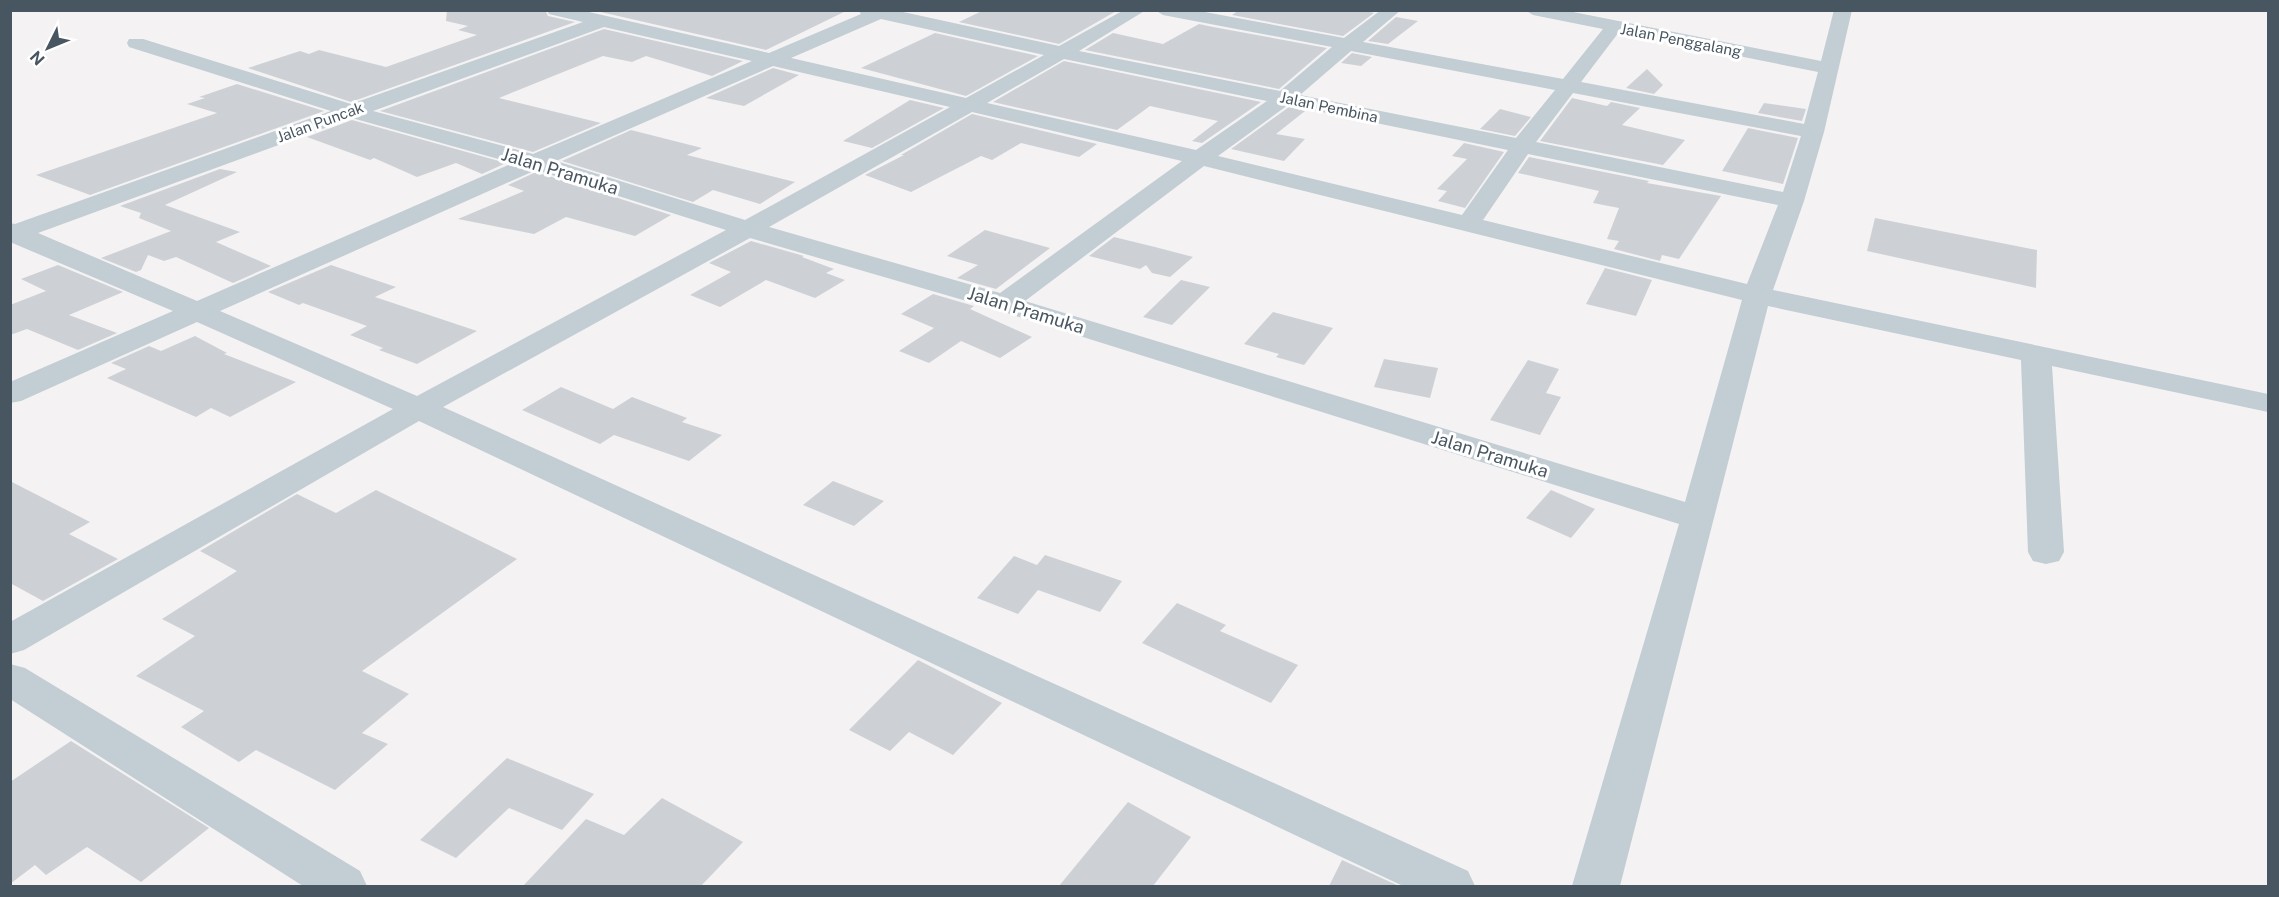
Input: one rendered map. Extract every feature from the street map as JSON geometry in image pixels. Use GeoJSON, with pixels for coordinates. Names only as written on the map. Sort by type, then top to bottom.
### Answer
{"type":"FeatureCollection","features":[{"type":"Feature","properties":{"kind":"street"},"geometry":{"type":"LineString","coordinates":[[555,10],[1200,158],[1757,295],[2268,403]]}},
{"type":"Feature","properties":{"kind":"street","name":"Jalan Puncak"},"geometry":{"type":"LineString","coordinates":[[12,232],[630,10]]}},
{"type":"Feature","properties":{"kind":"street"},"geometry":{"type":"LineString","coordinates":[[10,640],[418,408],[747,230],[1138,10]]}},
{"type":"Feature","properties":{"kind":"street"},"geometry":{"type":"LineString","coordinates":[[1163,10],[1813,132]]}},
{"type":"Feature","properties":{"kind":"street"},"geometry":{"type":"LineString","coordinates":[[1004,303],[1284,98],[1348,44],[1393,10]]}},
{"type":"Feature","properties":{"kind":"street","name":"Jalan Penggalang"},"geometry":{"type":"LineString","coordinates":[[1533,10],[1829,68]]}},
{"type":"Feature","properties":{"kind":"street"},"geometry":{"type":"LineString","coordinates":[[1596,886],[1757,295],[1792,201],[1813,132],[1843,10]]}},
{"type":"Feature","properties":{"kind":"street"},"geometry":{"type":"LineString","coordinates":[[10,394],[535,162],[773,61],[877,11]]}},
{"type":"Feature","properties":{"kind":"street","name":"Jalan Pembina"},"geometry":{"type":"LineString","coordinates":[[877,11],[1063,53],[1792,201]]}},
{"type":"Feature","properties":{"kind":"street"},"geometry":{"type":"LineString","coordinates":[[1469,223],[1521,147],[1614,27]]}},
{"type":"Feature","properties":{"kind":"street","name":"Jalan Pramuka"},"geometry":{"type":"LineString","coordinates":[[136,43],[351,111],[535,162],[747,230],[1004,303],[1698,518]]}},
{"type":"Feature","properties":{"kind":"street"},"geometry":{"type":"LineString","coordinates":[[12,232],[199,311],[418,408],[1452,886]]}},
{"type":"Feature","properties":{"kind":"street"},"geometry":{"type":"LineString","coordinates":[[2036,355],[2046,552]]}},
{"type":"Feature","properties":{"kind":"street"},"geometry":{"type":"LineString","coordinates":[[10,679],[343,886]]}},
{"type":"Feature","properties":{"kind":"building"},"geometry":{"type":"Polygon","coordinates":[[[447,10],[545,10],[548,16],[575,22],[351,102],[248,68],[300,51],[309,54],[319,50],[386,67],[477,35],[458,30],[468,26],[446,21],[447,10]]]}},
{"type":"Feature","properties":{"kind":"building"},"geometry":{"type":"Polygon","coordinates":[[[592,10],[848,10],[766,50],[592,10]]]}},
{"type":"Feature","properties":{"kind":"building"},"geometry":{"type":"Polygon","coordinates":[[[984,10],[1118,10],[1059,44],[959,22],[984,10]]]}},
{"type":"Feature","properties":{"kind":"building"},"geometry":{"type":"Polygon","coordinates":[[[1239,10],[1362,10],[1374,13],[1343,36],[1232,15],[1239,10]]]}},
{"type":"Feature","properties":{"kind":"building"},"geometry":{"type":"Polygon","coordinates":[[[1396,17],[1418,21],[1388,44],[1368,41],[1396,17]]]}},
{"type":"Feature","properties":{"kind":"building"},"geometry":{"type":"Polygon","coordinates":[[[1199,24],[1327,48],[1279,89],[1085,50],[1113,33],[1163,44],[1199,24]]]}},
{"type":"Feature","properties":{"kind":"building"},"geometry":{"type":"Polygon","coordinates":[[[604,29],[743,61],[712,76],[646,56],[632,62],[603,56],[499,98],[601,123],[533,152],[380,111],[604,29]]]}},
{"type":"Feature","properties":{"kind":"building"},"geometry":{"type":"Polygon","coordinates":[[[935,33],[1038,56],[966,96],[861,68],[935,33]]]}},
{"type":"Feature","properties":{"kind":"building"},"geometry":{"type":"Polygon","coordinates":[[[1352,53],[1372,57],[1361,66],[1341,63],[1352,53]]]}},
{"type":"Feature","properties":{"kind":"building"},"geometry":{"type":"Polygon","coordinates":[[[1064,61],[1261,102],[1202,143],[1192,141],[1218,121],[1150,106],[1117,130],[993,102],[1064,61]]]}},
{"type":"Feature","properties":{"kind":"building"},"geometry":{"type":"Polygon","coordinates":[[[773,68],[799,75],[744,106],[706,98],[773,68]]]}},
{"type":"Feature","properties":{"kind":"building"},"geometry":{"type":"Polygon","coordinates":[[[1647,69],[1663,85],[1654,94],[1626,88],[1647,69]]]}},
{"type":"Feature","properties":{"kind":"building"},"geometry":{"type":"Polygon","coordinates":[[[237,84],[324,111],[90,195],[36,175],[217,113],[187,104],[205,98],[199,97],[237,84]]]}},
{"type":"Feature","properties":{"kind":"building"},"geometry":{"type":"Polygon","coordinates":[[[1572,98],[1607,106],[1611,102],[1640,108],[1622,125],[1685,140],[1663,165],[1540,141],[1572,98]]]}},
{"type":"Feature","properties":{"kind":"building"},"geometry":{"type":"Polygon","coordinates":[[[910,100],[944,108],[872,148],[843,141],[910,100]]]}},
{"type":"Feature","properties":{"kind":"building"},"geometry":{"type":"Polygon","coordinates":[[[1764,103],[1806,109],[1802,121],[1758,113],[1764,103]]]}},
{"type":"Feature","properties":{"kind":"building"},"geometry":{"type":"Polygon","coordinates":[[[1289,107],[1305,111],[1276,134],[1305,139],[1284,161],[1231,149],[1289,107]]]}},
{"type":"Feature","properties":{"kind":"building"},"geometry":{"type":"Polygon","coordinates":[[[1500,109],[1531,117],[1515,136],[1480,129],[1500,109]]]}},
{"type":"Feature","properties":{"kind":"building"},"geometry":{"type":"Polygon","coordinates":[[[972,114],[1097,144],[1079,157],[1021,143],[992,160],[981,156],[911,192],[865,175],[904,155],[901,155],[972,114]]]}},
{"type":"Feature","properties":{"kind":"building"},"geometry":{"type":"Polygon","coordinates":[[[352,120],[506,163],[482,174],[456,163],[417,177],[374,158],[370,160],[307,137],[352,120]]]}},
{"type":"Feature","properties":{"kind":"building"},"geometry":{"type":"Polygon","coordinates":[[[1748,128],[1798,138],[1783,184],[1722,171],[1748,128]]]}},
{"type":"Feature","properties":{"kind":"building"},"geometry":{"type":"Polygon","coordinates":[[[631,130],[702,148],[687,155],[795,182],[760,204],[713,190],[693,202],[562,161],[631,130]]]}},
{"type":"Feature","properties":{"kind":"building"},"geometry":{"type":"Polygon","coordinates":[[[1464,143],[1504,152],[1465,208],[1438,201],[1447,191],[1437,189],[1467,159],[1452,156],[1464,143]]]}},
{"type":"Feature","properties":{"kind":"building"},"geometry":{"type":"Polygon","coordinates":[[[1529,157],[1649,181],[1647,183],[1721,196],[1679,259],[1662,255],[1660,261],[1614,249],[1619,241],[1607,239],[1619,208],[1593,203],[1599,191],[1518,173],[1529,157]]]}},
{"type":"Feature","properties":{"kind":"building"},"geometry":{"type":"Polygon","coordinates":[[[220,169],[237,172],[165,205],[240,232],[216,242],[271,266],[233,283],[176,257],[164,261],[148,255],[141,270],[136,272],[101,258],[171,231],[139,218],[141,213],[120,206],[220,169]]]}},
{"type":"Feature","properties":{"kind":"building"},"geometry":{"type":"Polygon","coordinates":[[[536,172],[671,215],[635,236],[566,217],[534,234],[458,219],[524,191],[508,185],[536,172]]]}},
{"type":"Feature","properties":{"kind":"building"},"geometry":{"type":"Polygon","coordinates":[[[1875,218],[2037,250],[2036,288],[1867,251],[1875,218]]]}},
{"type":"Feature","properties":{"kind":"building"},"geometry":{"type":"Polygon","coordinates":[[[985,230],[1050,248],[996,289],[957,278],[978,265],[947,256],[985,230]]]}},
{"type":"Feature","properties":{"kind":"building"},"geometry":{"type":"Polygon","coordinates":[[[1114,237],[1193,257],[1170,277],[1152,273],[1146,265],[1140,269],[1089,256],[1114,237]]]}},
{"type":"Feature","properties":{"kind":"building"},"geometry":{"type":"Polygon","coordinates":[[[751,241],[804,256],[802,257],[834,269],[826,273],[845,280],[815,298],[766,280],[720,307],[690,295],[731,272],[709,263],[751,241]]]}},
{"type":"Feature","properties":{"kind":"building"},"geometry":{"type":"Polygon","coordinates":[[[58,265],[123,292],[69,315],[117,333],[78,350],[27,329],[10,335],[10,305],[46,291],[21,279],[58,265]]]}},
{"type":"Feature","properties":{"kind":"building"},"geometry":{"type":"Polygon","coordinates":[[[331,265],[396,287],[375,297],[477,331],[417,364],[379,350],[383,348],[350,335],[367,326],[303,303],[299,305],[268,292],[331,265]]]}},
{"type":"Feature","properties":{"kind":"building"},"geometry":{"type":"Polygon","coordinates":[[[1605,268],[1652,280],[1636,316],[1586,304],[1605,268]]]}},
{"type":"Feature","properties":{"kind":"building"},"geometry":{"type":"Polygon","coordinates":[[[1181,280],[1210,287],[1172,325],[1143,317],[1181,280]]]}},
{"type":"Feature","properties":{"kind":"building"},"geometry":{"type":"Polygon","coordinates":[[[933,294],[974,306],[970,309],[1032,337],[1000,358],[961,341],[929,363],[899,351],[934,328],[901,314],[933,294]]]}},
{"type":"Feature","properties":{"kind":"building"},"geometry":{"type":"Polygon","coordinates":[[[1273,312],[1333,328],[1304,365],[1276,357],[1279,354],[1244,344],[1273,312]]]}},
{"type":"Feature","properties":{"kind":"building"},"geometry":{"type":"Polygon","coordinates":[[[195,336],[227,353],[224,354],[296,382],[230,417],[211,408],[196,417],[107,378],[126,369],[111,363],[149,346],[161,351],[195,336]]]}},
{"type":"Feature","properties":{"kind":"building"},"geometry":{"type":"Polygon","coordinates":[[[1384,359],[1438,368],[1430,398],[1374,387],[1384,359]]]}},
{"type":"Feature","properties":{"kind":"building"},"geometry":{"type":"Polygon","coordinates":[[[1528,360],[1559,369],[1546,393],[1561,397],[1540,435],[1490,420],[1528,360]]]}},
{"type":"Feature","properties":{"kind":"building"},"geometry":{"type":"Polygon","coordinates":[[[561,387],[613,409],[632,397],[687,418],[682,422],[722,435],[689,461],[614,435],[600,444],[522,410],[561,387]]]}},
{"type":"Feature","properties":{"kind":"building"},"geometry":{"type":"Polygon","coordinates":[[[10,481],[90,522],[69,534],[118,559],[43,601],[10,583],[10,481]]]}},
{"type":"Feature","properties":{"kind":"building"},"geometry":{"type":"Polygon","coordinates":[[[833,481],[884,501],[854,526],[803,505],[833,481]]]}},
{"type":"Feature","properties":{"kind":"building"},"geometry":{"type":"Polygon","coordinates":[[[376,490],[517,559],[362,671],[409,694],[362,733],[388,744],[335,790],[256,750],[239,762],[181,727],[204,711],[136,676],[195,636],[162,619],[237,571],[200,551],[297,494],[336,513],[376,490]]]}},
{"type":"Feature","properties":{"kind":"building"},"geometry":{"type":"Polygon","coordinates":[[[1551,490],[1595,509],[1571,538],[1526,518],[1551,490]]]}},
{"type":"Feature","properties":{"kind":"building"},"geometry":{"type":"Polygon","coordinates":[[[1045,555],[1122,581],[1100,612],[1038,590],[1018,614],[977,598],[1014,556],[1037,565],[1045,555]]]}},
{"type":"Feature","properties":{"kind":"building"},"geometry":{"type":"Polygon","coordinates":[[[1177,603],[1226,625],[1220,631],[1298,665],[1271,703],[1142,643],[1177,603]]]}},
{"type":"Feature","properties":{"kind":"building"},"geometry":{"type":"Polygon","coordinates":[[[918,660],[1002,703],[953,755],[909,732],[890,751],[849,730],[918,660]]]}},
{"type":"Feature","properties":{"kind":"building"},"geometry":{"type":"Polygon","coordinates":[[[71,741],[209,828],[141,882],[87,847],[46,875],[35,865],[10,884],[10,782],[71,741]]]}},
{"type":"Feature","properties":{"kind":"building"},"geometry":{"type":"Polygon","coordinates":[[[507,758],[594,794],[562,830],[509,808],[456,858],[420,840],[507,758]]]}},
{"type":"Feature","properties":{"kind":"building"},"geometry":{"type":"Polygon","coordinates":[[[662,798],[743,842],[701,886],[523,886],[586,819],[624,835],[662,798]]]}},
{"type":"Feature","properties":{"kind":"building"},"geometry":{"type":"Polygon","coordinates":[[[1128,802],[1191,837],[1153,886],[1059,886],[1128,802]]]}},
{"type":"Feature","properties":{"kind":"building"},"geometry":{"type":"Polygon","coordinates":[[[1342,860],[1399,886],[1329,886],[1342,860]]]}}]}
